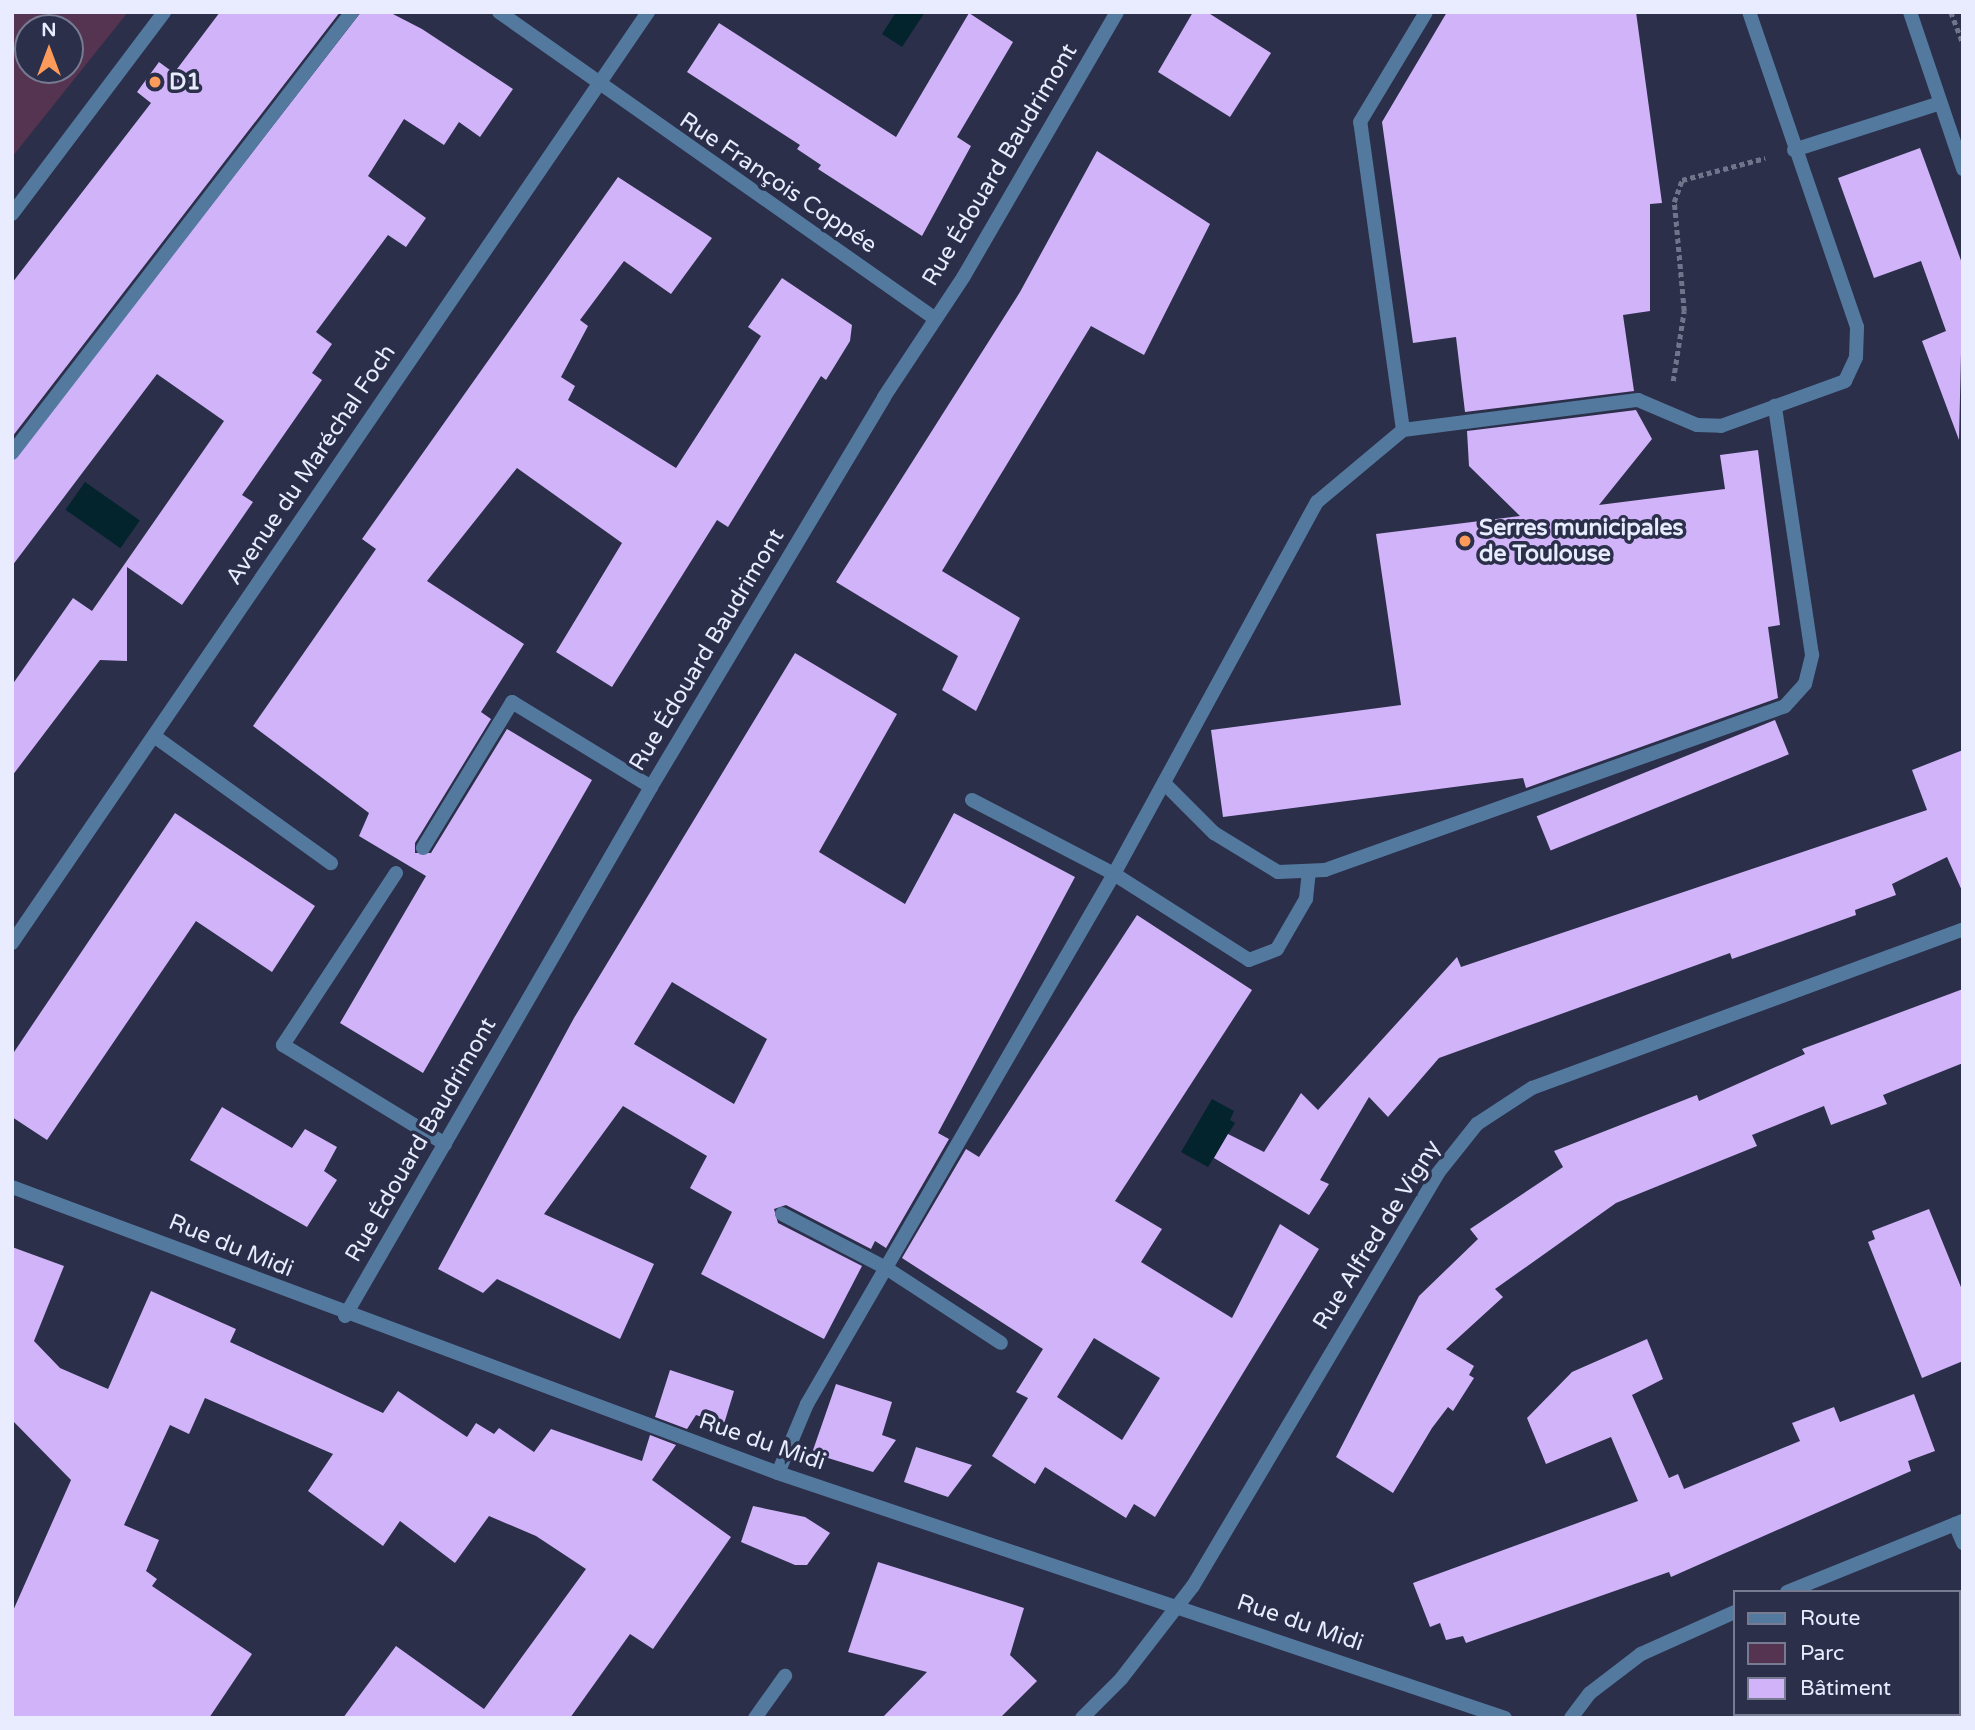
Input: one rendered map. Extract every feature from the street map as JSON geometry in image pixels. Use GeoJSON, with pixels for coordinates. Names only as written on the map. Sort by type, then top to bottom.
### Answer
{"type":"FeatureCollection","features":[{"type":"Feature","properties":{"kind":"street"},"geometry":{"type":"LineString","coordinates":[[12,214],[164,12]]}},
{"type":"Feature","properties":{"kind":"street"},"geometry":{"type":"LineString","coordinates":[[12,453],[352,12]]}},
{"type":"Feature","properties":{"kind":"street","name":"Rue François Coppée"},"geometry":{"type":"LineString","coordinates":[[499,12],[597,86],[933,318]]}},
{"type":"Feature","properties":{"kind":"street","name":"Avenue du Maréchal Foch"},"geometry":{"type":"LineString","coordinates":[[12,943],[648,12]]}},
{"type":"Feature","properties":{"kind":"street","name":"Rue Édouard Baudrimont"},"geometry":{"type":"LineString","coordinates":[[345,1316],[651,787],[1117,12]]}},
{"type":"Feature","properties":{"kind":"street"},"geometry":{"type":"LineString","coordinates":[[1404,429],[1360,122],[1426,12]]}},
{"type":"Feature","properties":{"kind":"street"},"geometry":{"type":"LineString","coordinates":[[778,1473],[807,1404],[1114,874],[1317,502],[1404,429],[1638,400],[1669,410],[1697,425],[1721,426],[1845,381],[1856,357],[1857,327],[1794,150],[1749,12]]}},
{"type":"Feature","properties":{"kind":"street"},"geometry":{"type":"LineString","coordinates":[[1910,12],[1963,169]]}},
{"type":"Feature","properties":{"kind":"street"},"geometry":{"type":"LineString","coordinates":[[1794,150],[1940,103]]}},
{"type":"Feature","properties":{"kind":"street"},"geometry":{"type":"LineString","coordinates":[[1164,783],[1214,833],[1278,872],[1309,871],[1785,706],[1805,684],[1812,655],[1775,406]]}},
{"type":"Feature","properties":{"kind":"street"},"geometry":{"type":"LineString","coordinates":[[423,848],[512,702],[651,787]]}},
{"type":"Feature","properties":{"kind":"street"},"geometry":{"type":"LineString","coordinates":[[155,736],[331,863]]}},
{"type":"Feature","properties":{"kind":"street"},"geometry":{"type":"LineString","coordinates":[[972,800],[1114,874],[1249,960],[1277,948],[1306,899],[1309,871]]}},
{"type":"Feature","properties":{"kind":"street"},"geometry":{"type":"LineString","coordinates":[[396,873],[283,1045],[445,1144]]}},
{"type":"Feature","properties":{"kind":"street","name":"Rue Alfred de Vigny"},"geometry":{"type":"LineString","coordinates":[[1082,1718],[1179,1606],[1438,1173],[1476,1124],[1532,1088],[1963,929]]}},
{"type":"Feature","properties":{"kind":"street","name":"Rue du Midi"},"geometry":{"type":"LineString","coordinates":[[12,1187],[345,1316],[778,1473],[1505,1718]]}},
{"type":"Feature","properties":{"kind":"street"},"geometry":{"type":"LineString","coordinates":[[782,1214],[886,1268],[1001,1343]]}},
{"type":"Feature","properties":{"kind":"street"},"geometry":{"type":"LineString","coordinates":[[1792,1590],[1959,1523],[1963,1543]]}},
{"type":"Feature","properties":{"kind":"street"},"geometry":{"type":"LineString","coordinates":[[1571,1718],[1590,1693],[1641,1654],[1734,1612]]}},
{"type":"Feature","properties":{"kind":"street"},"geometry":{"type":"LineString","coordinates":[[755,1718],[785,1676]]}},
{"type":"Feature","properties":{"kind":"path"},"geometry":{"type":"LineString","coordinates":[[1951,12],[1963,44]]}},
{"type":"Feature","properties":{"kind":"path"},"geometry":{"type":"LineString","coordinates":[[1669,410],[1684,310],[1674,202],[1682,180],[1794,150]]}},
{"type":"Feature","properties":{"kind":"green space"},"geometry":{"type":"Polygon","coordinates":[[[12,12],[128,12],[84,67],[84,14],[14,14],[14,84],[70,84],[12,157],[12,12]]]}},
{"type":"Feature","properties":{"kind":"water"},"geometry":{"type":"Polygon","coordinates":[[[896,12],[925,12],[902,47],[882,34],[896,12]]]}},
{"type":"Feature","properties":{"kind":"water"},"geometry":{"type":"Polygon","coordinates":[[[85,482],[140,520],[120,548],[65,510],[85,482]]]}},
{"type":"Feature","properties":{"kind":"water"},"geometry":{"type":"Polygon","coordinates":[[[1212,1099],[1234,1111],[1230,1120],[1235,1123],[1208,1167],[1181,1152],[1212,1099]]]}},
{"type":"Feature","properties":{"kind":"building"},"geometry":{"type":"Polygon","coordinates":[[[220,12],[340,12],[12,437],[12,283],[151,103],[137,92],[159,62],[174,73],[220,12]]]}},
{"type":"Feature","properties":{"kind":"building"},"geometry":{"type":"Polygon","coordinates":[[[361,12],[389,12],[422,29],[513,89],[480,137],[459,122],[444,145],[404,119],[368,176],[426,218],[406,247],[388,235],[316,332],[332,344],[312,373],[322,380],[242,495],[253,502],[182,605],[127,567],[127,661],[100,660],[12,776],[12,685],[73,598],[92,611],[224,421],[157,374],[12,566],[12,462],[361,12]]]}},
{"type":"Feature","properties":{"kind":"building"},"geometry":{"type":"Polygon","coordinates":[[[1193,12],[1207,12],[1271,53],[1230,117],[1158,72],[1193,12]]]}},
{"type":"Feature","properties":{"kind":"building"},"geometry":{"type":"Polygon","coordinates":[[[1447,12],[1636,12],[1662,203],[1650,204],[1650,311],[1623,315],[1634,391],[1465,412],[1456,337],[1413,343],[1382,122],[1447,12]]]}},
{"type":"Feature","properties":{"kind":"building"},"geometry":{"type":"Polygon","coordinates":[[[969,13],[1013,42],[957,137],[971,146],[922,236],[818,169],[821,165],[797,149],[800,145],[687,72],[719,23],[896,137],[969,13]]]}},
{"type":"Feature","properties":{"kind":"building"},"geometry":{"type":"Polygon","coordinates":[[[1920,148],[1963,266],[1959,440],[1922,341],[1946,331],[1921,261],[1874,278],[1838,178],[1920,148]]]}},
{"type":"Feature","properties":{"kind":"building"},"geometry":{"type":"Polygon","coordinates":[[[1097,151],[1210,224],[1144,355],[1091,326],[942,571],[1020,618],[976,711],[942,690],[958,656],[836,582],[1020,292],[1097,151]]]}},
{"type":"Feature","properties":{"kind":"building"},"geometry":{"type":"Polygon","coordinates":[[[618,177],[712,238],[671,294],[624,261],[580,320],[588,326],[561,377],[575,386],[568,400],[676,468],[761,336],[748,327],[782,278],[852,325],[850,341],[826,380],[821,376],[728,527],[717,520],[612,687],[556,652],[622,543],[517,468],[427,581],[524,644],[481,712],[491,719],[415,843],[415,853],[431,853],[507,729],[592,780],[423,1073],[340,1023],[426,876],[359,836],[369,813],[253,726],[376,549],[362,539],[618,177]]]}},
{"type":"Feature","properties":{"kind":"building"},"geometry":{"type":"Polygon","coordinates":[[[1636,410],[1652,439],[1599,505],[1725,489],[1720,455],[1758,450],[1780,625],[1768,627],[1778,698],[1526,788],[1523,778],[1223,817],[1211,730],[1401,705],[1376,534],[1520,516],[1469,466],[1467,431],[1636,410]]]}},
{"type":"Feature","properties":{"kind":"building"},"geometry":{"type":"Polygon","coordinates":[[[795,653],[897,714],[819,852],[905,904],[954,813],[1075,877],[938,1133],[949,1139],[886,1248],[875,1241],[871,1249],[786,1205],[774,1209],[778,1223],[862,1266],[824,1339],[701,1274],[732,1212],[690,1188],[707,1156],[623,1106],[544,1214],[654,1264],[620,1339],[497,1279],[483,1293],[438,1269],[574,1018],[795,653]],[[672,982],[634,1044],[734,1104],[767,1039],[672,982]]]}},
{"type":"Feature","properties":{"kind":"building"},"geometry":{"type":"Polygon","coordinates":[[[1775,720],[1789,754],[1551,851],[1537,816],[1775,720]]]}},
{"type":"Feature","properties":{"kind":"building"},"geometry":{"type":"Polygon","coordinates":[[[1963,750],[1963,893],[1947,857],[1892,884],[1896,895],[1855,910],[1856,915],[1732,959],[1730,953],[1439,1058],[1388,1117],[1369,1097],[1320,1180],[1329,1184],[1309,1215],[1214,1158],[1228,1134],[1264,1152],[1301,1093],[1318,1110],[1457,957],[1461,967],[1927,810],[1912,770],[1963,750]]]}},
{"type":"Feature","properties":{"kind":"building"},"geometry":{"type":"Polygon","coordinates":[[[175,813],[315,906],[272,972],[196,921],[47,1140],[12,1117],[12,1055],[175,813]]]}},
{"type":"Feature","properties":{"kind":"building"},"geometry":{"type":"Polygon","coordinates":[[[1137,915],[1252,990],[1115,1201],[1162,1229],[1141,1262],[1232,1318],[1280,1224],[1319,1249],[1155,1517],[1134,1504],[1126,1518],[1045,1467],[1035,1484],[992,1456],[1028,1398],[1016,1392],[1043,1349],[902,1258],[966,1149],[979,1157],[1137,915]],[[1094,1338],[1057,1397],[1122,1440],[1160,1378],[1094,1338]]]}},
{"type":"Feature","properties":{"kind":"building"},"geometry":{"type":"Polygon","coordinates":[[[1963,989],[1963,1063],[1883,1095],[1887,1104],[1831,1125],[1824,1106],[1752,1135],[1757,1146],[1616,1203],[1495,1289],[1503,1297],[1446,1349],[1474,1366],[1469,1375],[1474,1378],[1453,1411],[1448,1407],[1432,1428],[1393,1493],[1336,1457],[1419,1296],[1478,1239],[1470,1229],[1563,1167],[1554,1151],[1697,1095],[1699,1101],[1805,1054],[1802,1049],[1963,989]]]}},
{"type":"Feature","properties":{"kind":"building"},"geometry":{"type":"Polygon","coordinates":[[[222,1107],[292,1148],[305,1129],[337,1147],[324,1171],[337,1180],[307,1227],[190,1160],[222,1107]]]}},
{"type":"Feature","properties":{"kind":"building"},"geometry":{"type":"Polygon","coordinates":[[[1929,1209],[1963,1292],[1963,1361],[1922,1378],[1868,1242],[1875,1239],[1872,1231],[1929,1209]]]}},
{"type":"Feature","properties":{"kind":"building"},"geometry":{"type":"Polygon","coordinates":[[[12,1247],[64,1266],[34,1341],[60,1368],[108,1389],[151,1291],[236,1329],[230,1342],[383,1413],[398,1391],[467,1437],[476,1423],[494,1434],[499,1428],[534,1452],[551,1429],[642,1461],[650,1435],[676,1445],[652,1480],[731,1537],[653,1649],[630,1634],[570,1718],[343,1718],[396,1646],[484,1709],[586,1569],[536,1536],[489,1516],[455,1563],[400,1521],[383,1546],[308,1491],[333,1454],[205,1398],[189,1434],[170,1425],[124,1525],[159,1540],[146,1571],[157,1579],[152,1586],[252,1654],[209,1718],[12,1718],[12,1613],[71,1480],[12,1420],[12,1247]]]}},
{"type":"Feature","properties":{"kind":"building"},"geometry":{"type":"Polygon","coordinates":[[[1647,1339],[1663,1379],[1632,1395],[1669,1478],[1678,1474],[1684,1489],[1800,1441],[1792,1423],[1834,1407],[1840,1422],[1914,1394],[1935,1451],[1908,1461],[1911,1471],[1671,1577],[1669,1572],[1466,1643],[1463,1636],[1446,1640],[1440,1623],[1430,1627],[1413,1583],[1638,1501],[1611,1437],[1546,1464],[1527,1418],[1572,1372],[1647,1339]]]}},
{"type":"Feature","properties":{"kind":"building"},"geometry":{"type":"Polygon","coordinates":[[[670,1370],[734,1391],[724,1424],[696,1415],[687,1429],[655,1417],[670,1370]]]}},
{"type":"Feature","properties":{"kind":"building"},"geometry":{"type":"Polygon","coordinates":[[[836,1384],[892,1402],[882,1435],[896,1440],[873,1472],[812,1453],[836,1384]]]}},
{"type":"Feature","properties":{"kind":"building"},"geometry":{"type":"Polygon","coordinates":[[[916,1447],[972,1465],[948,1497],[904,1482],[916,1447]]]}},
{"type":"Feature","properties":{"kind":"building"},"geometry":{"type":"Polygon","coordinates":[[[753,1506],[805,1517],[830,1533],[807,1565],[795,1565],[741,1542],[753,1506]]]}},
{"type":"Feature","properties":{"kind":"building"},"geometry":{"type":"Polygon","coordinates":[[[878,1562],[1024,1608],[1010,1655],[1037,1681],[1000,1718],[882,1718],[927,1672],[848,1652],[878,1562]]]}},
{"type":"Feature","properties":{"kind":"place","name":"D1"},"geometry":{"type":"Point","coordinates":[155,82]}},
{"type":"Feature","properties":{"kind":"place","name":"Serres municipales de Toulouse"},"geometry":{"type":"Point","coordinates":[1465,541]}}]}
